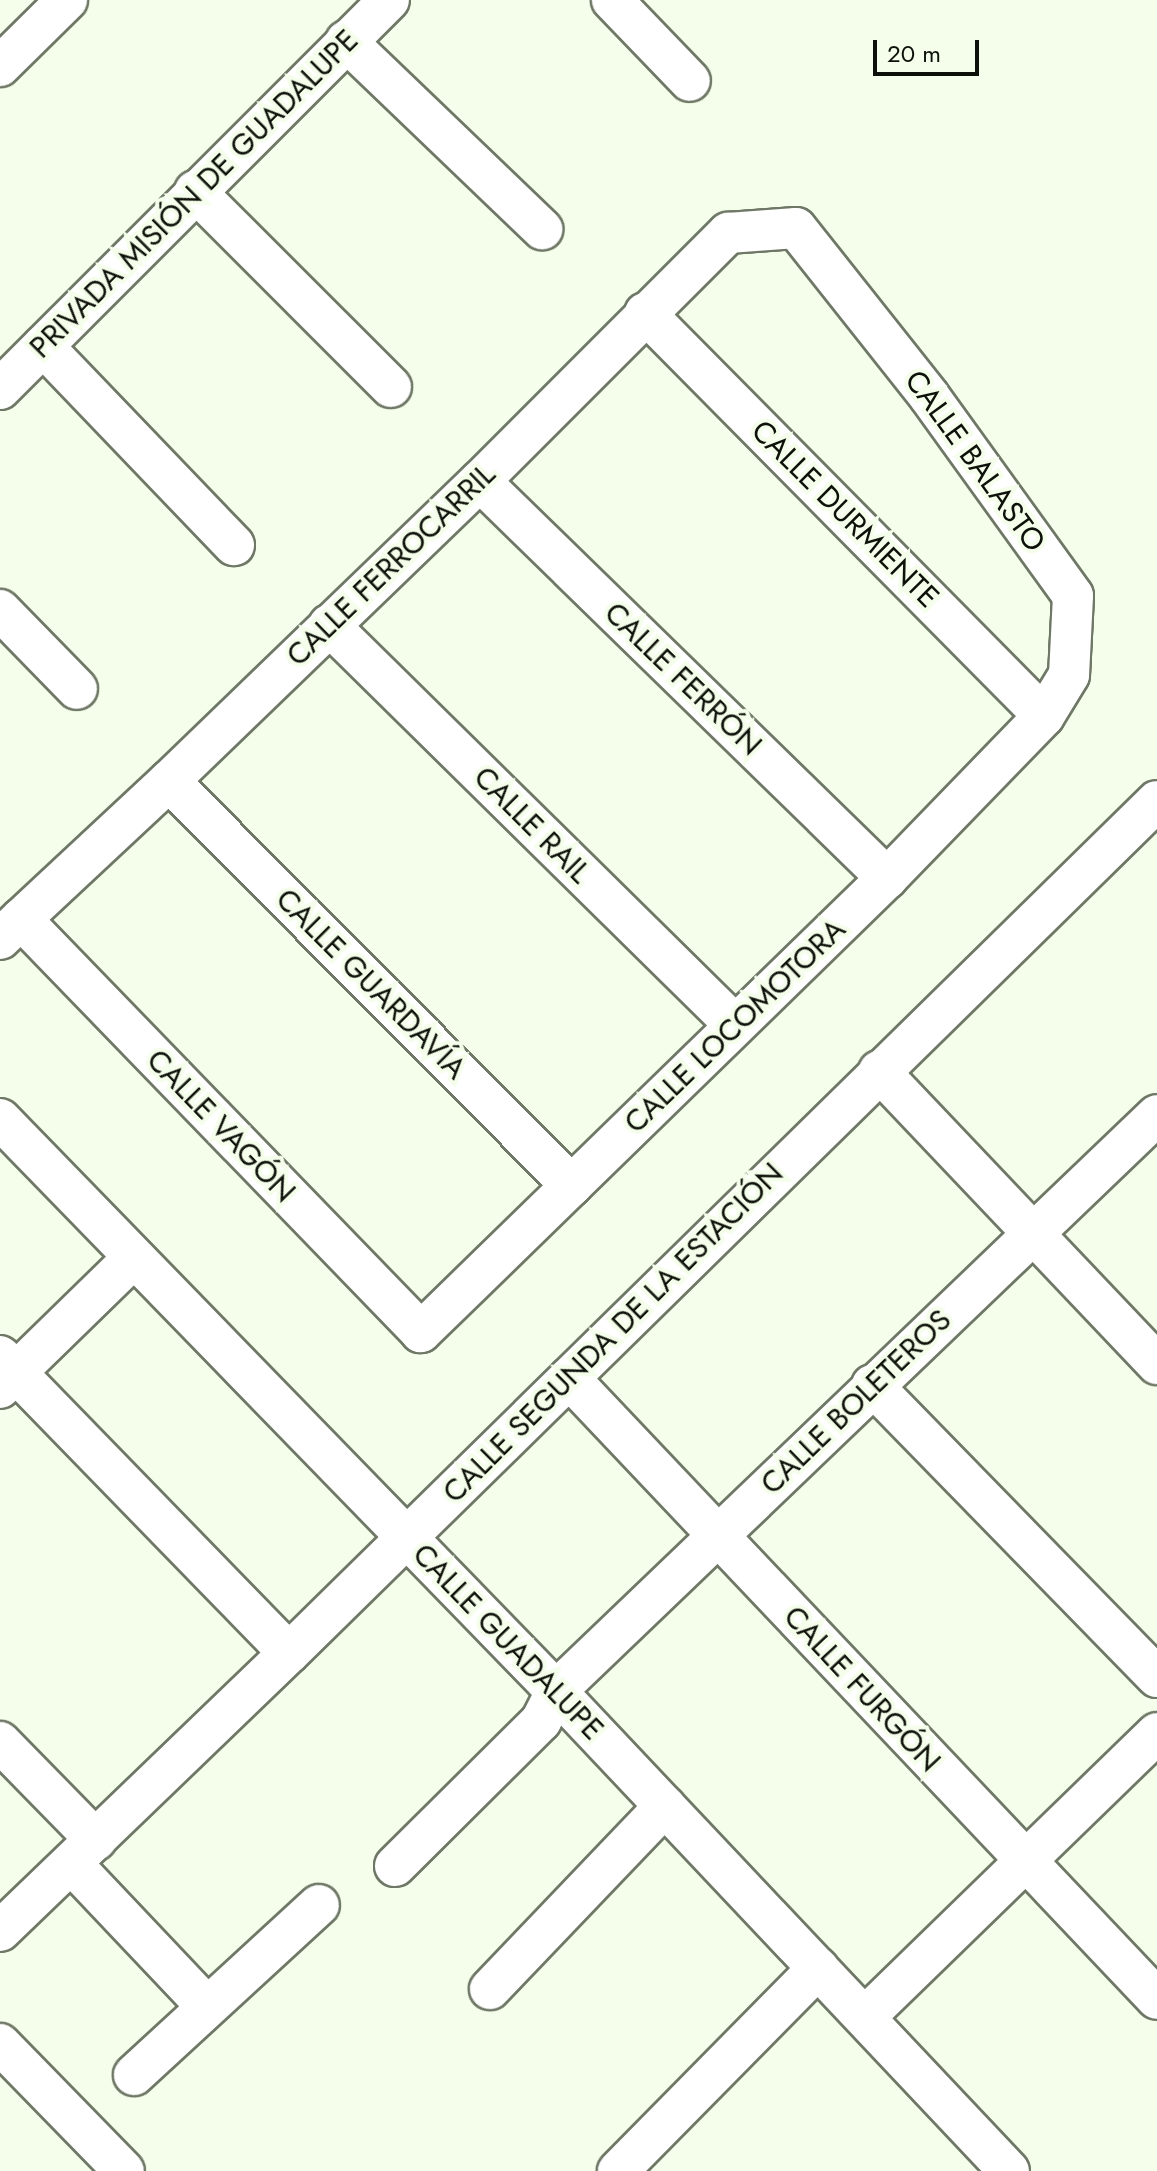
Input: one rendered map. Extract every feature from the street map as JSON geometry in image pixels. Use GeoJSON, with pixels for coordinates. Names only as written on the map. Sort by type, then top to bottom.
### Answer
{"type":"FeatureCollection","features":[{"type":"Feature","properties":{"kind":"street"},"geometry":{"type":"LineString","coordinates":[[0,66],[67,0]]}},
{"type":"Feature","properties":{"kind":"street","name":"PRIVADA MISIÓN DE GUADALUPE"},"geometry":{"type":"LineString","coordinates":[[0,389],[389,0]]}},
{"type":"Feature","properties":{"kind":"street"},"geometry":{"type":"LineString","coordinates":[[612,0],[690,81]]}},
{"type":"Feature","properties":{"kind":"street"},"geometry":{"type":"LineString","coordinates":[[346,41],[542,229]]}},
{"type":"Feature","properties":{"kind":"street"},"geometry":{"type":"LineString","coordinates":[[195,191],[391,387]]}},
{"type":"Feature","properties":{"kind":"street","name":"CALLE FERROCARRIL"},"geometry":{"type":"LineString","coordinates":[[11,929],[480,481],[728,233],[796,228]]}},
{"type":"Feature","properties":{"kind":"street","name":"CALLE BALASTO"},"geometry":{"type":"LineString","coordinates":[[796,228],[929,396],[1073,596],[1069,675],[1044,716]]}},
{"type":"Feature","properties":{"kind":"street","name":"CALLE DURMIENTE"},"geometry":{"type":"LineString","coordinates":[[645,313],[1044,716]]}},
{"type":"Feature","properties":{"kind":"street"},"geometry":{"type":"LineString","coordinates":[[43,346],[234,545]]}},
{"type":"Feature","properties":{"kind":"street","name":"CALLE FERRÓN"},"geometry":{"type":"LineString","coordinates":[[480,481],[887,878]]}},
{"type":"Feature","properties":{"kind":"street"},"geometry":{"type":"LineString","coordinates":[[0,610],[77,689]]}},
{"type":"Feature","properties":{"kind":"street","name":"CALLE RAIL"},"geometry":{"type":"LineString","coordinates":[[329,625],[735,1025]]}},
{"type":"Feature","properties":{"kind":"street","name":"CALLE LOCOMOTORA"},"geometry":{"type":"LineString","coordinates":[[421,1332],[887,878],[1044,716]]}},
{"type":"Feature","properties":{"kind":"street","name":"CALLE GUARDAVÍA"},"geometry":{"type":"LineString","coordinates":[[169,781],[572,1186]]}},
{"type":"Feature","properties":{"kind":"street","name":"CALLE SEGUNDA DE LA ESTACIÓN"},"geometry":{"type":"LineString","coordinates":[[0,1931],[289,1653],[1157,801]]}},
{"type":"Feature","properties":{"kind":"street","name":"CALLE VAGÓN"},"geometry":{"type":"LineString","coordinates":[[11,929],[421,1332]]}},
{"type":"Feature","properties":{"kind":"street"},"geometry":{"type":"LineString","coordinates":[[879,1071],[1157,1364]]}},
{"type":"Feature","properties":{"kind":"street","name":"CALLE BOLETEROS"},"geometry":{"type":"LineString","coordinates":[[395,1866],[541,1721],[556,1691],[872,1385],[1035,1236],[1157,1115]]}},
{"type":"Feature","properties":{"kind":"street","name":"CALLE GUADALUPE"},"geometry":{"type":"LineString","coordinates":[[0,1119],[556,1691],[1009,2171]]}},
{"type":"Feature","properties":{"kind":"street"},"geometry":{"type":"LineString","coordinates":[[133,1258],[5,1372],[289,1653]]}},
{"type":"Feature","properties":{"kind":"street","name":"CALLE FURGÓN"},"geometry":{"type":"LineString","coordinates":[[569,1378],[1157,1999]]}},
{"type":"Feature","properties":{"kind":"street"},"geometry":{"type":"LineString","coordinates":[[872,1385],[1157,1677]]}},
{"type":"Feature","properties":{"kind":"street"},"geometry":{"type":"LineString","coordinates":[[865,2017],[1157,1733]]}},
{"type":"Feature","properties":{"kind":"street"},"geometry":{"type":"LineString","coordinates":[[0,1742],[207,2007]]}},
{"type":"Feature","properties":{"kind":"street"},"geometry":{"type":"LineString","coordinates":[[490,1989],[665,1806]]}},
{"type":"Feature","properties":{"kind":"street"},"geometry":{"type":"LineString","coordinates":[[134,2075],[319,1905]]}},
{"type":"Feature","properties":{"kind":"street"},"geometry":{"type":"LineString","coordinates":[[624,2169],[818,1968]]}},
{"type":"Feature","properties":{"kind":"street"},"geometry":{"type":"LineString","coordinates":[[0,2044],[124,2171]]}}]}
